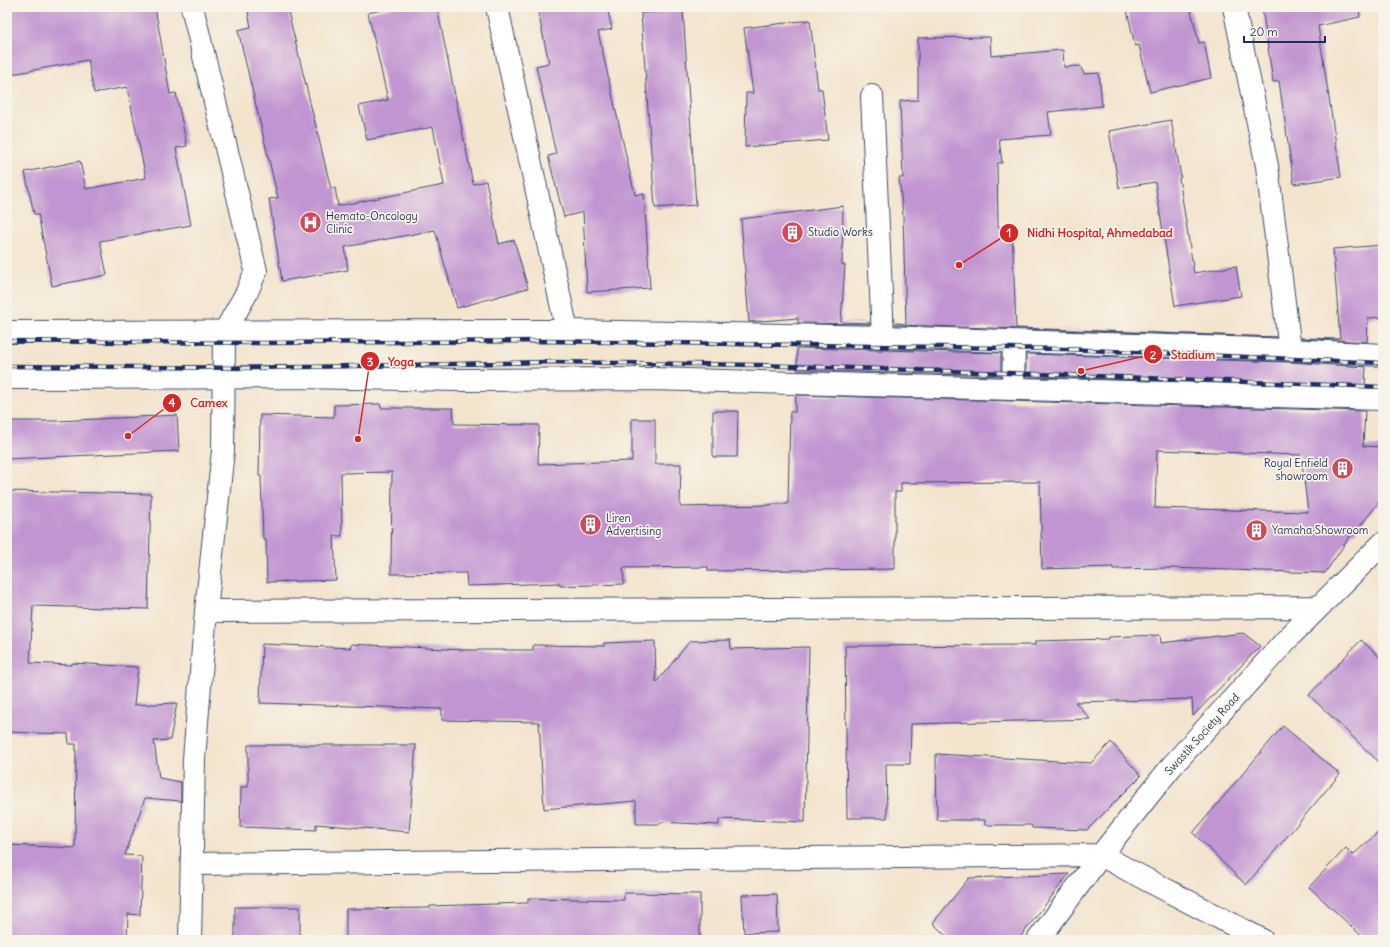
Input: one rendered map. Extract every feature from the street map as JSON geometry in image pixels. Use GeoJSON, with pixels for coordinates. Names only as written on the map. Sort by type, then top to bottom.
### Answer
{"type":"FeatureCollection","features":[{"type":"Feature","properties":{"kind":"street"},"geometry":{"type":"LineString","coordinates":[[190,940],[194,759],[206,611],[223,451],[224,333],[246,294],[256,271],[192,7]]}},
{"type":"Feature","properties":{"kind":"street"},"geometry":{"type":"LineString","coordinates":[[497,7],[566,331]]}},
{"type":"Feature","properties":{"kind":"street"},"geometry":{"type":"LineString","coordinates":[[1234,7],[1267,166],[1290,350]]}},
{"type":"Feature","properties":{"kind":"street"},"geometry":{"type":"LineString","coordinates":[[872,96],[882,337]]}},
{"type":"Feature","properties":{"kind":"street"},"geometry":{"type":"LineString","coordinates":[[7,332],[224,333],[566,331],[882,337],[1290,350],[1383,355]]}},
{"type":"Feature","properties":{"kind":"street"},"geometry":{"type":"LineString","coordinates":[[1013,389],[1014,342]]}},
{"type":"Feature","properties":{"kind":"street"},"geometry":{"type":"LineString","coordinates":[[7,378],[299,377],[458,380],[651,379],[1383,400]]}},
{"type":"Feature","properties":{"kind":"street","name":"Swastik Society Road"},"geometry":{"type":"LineString","coordinates":[[1038,940],[1101,855],[1171,767],[1318,607],[1383,543]]}},
{"type":"Feature","properties":{"kind":"street"},"geometry":{"type":"LineString","coordinates":[[206,611],[1318,607]]}},
{"type":"Feature","properties":{"kind":"street"},"geometry":{"type":"LineString","coordinates":[[192,864],[1101,855],[1138,876],[1262,940]]}},
{"type":"Feature","properties":{"kind":"building"},"geometry":{"type":"Polygon","coordinates":[[[7,7],[155,7],[170,94],[176,93],[187,146],[176,148],[191,225],[100,241],[107,275],[52,286],[38,214],[34,214],[25,172],[80,161],[86,189],[146,178],[127,87],[94,93],[88,60],[7,75],[7,7]]]}},
{"type":"Feature","properties":{"kind":"building"},"geometry":{"type":"Polygon","coordinates":[[[247,7],[287,7],[331,189],[335,188],[338,206],[444,185],[433,127],[367,140],[359,106],[388,100],[368,13],[395,7],[437,7],[473,184],[486,181],[499,244],[514,240],[528,288],[457,308],[435,230],[345,247],[348,270],[282,281],[269,199],[278,198],[238,30],[251,27],[247,7]]]}},
{"type":"Feature","properties":{"kind":"building"},"geometry":{"type":"Polygon","coordinates":[[[537,7],[607,7],[612,29],[598,32],[635,195],[644,194],[650,288],[587,292],[583,212],[564,217],[548,156],[556,154],[536,66],[549,63],[537,7]]]}},
{"type":"Feature","properties":{"kind":"building"},"geometry":{"type":"Polygon","coordinates":[[[1143,7],[1190,7],[1199,43],[1204,42],[1211,78],[1150,92],[1139,45],[1135,46],[1127,10],[1143,7]]]}},
{"type":"Feature","properties":{"kind":"building"},"geometry":{"type":"Polygon","coordinates":[[[1262,7],[1359,7],[1360,17],[1318,26],[1341,177],[1294,184],[1279,81],[1273,82],[1262,7]]]}},
{"type":"Feature","properties":{"kind":"building"},"geometry":{"type":"Polygon","coordinates":[[[683,10],[696,205],[655,208],[641,13],[683,10]]]}},
{"type":"Feature","properties":{"kind":"building"},"geometry":{"type":"Polygon","coordinates":[[[810,20],[818,89],[822,89],[828,140],[745,147],[746,93],[753,93],[744,28],[810,20]]]}},
{"type":"Feature","properties":{"kind":"building"},"geometry":{"type":"Polygon","coordinates":[[[990,37],[991,56],[1063,50],[1064,67],[1080,66],[1084,74],[1099,73],[1102,106],[1048,112],[1051,135],[999,139],[1002,163],[997,163],[998,227],[1012,227],[1016,328],[1276,337],[895,325],[895,323],[906,324],[903,216],[899,178],[903,178],[900,101],[918,100],[918,38],[990,37]]]}},
{"type":"Feature","properties":{"kind":"building"},"geometry":{"type":"Polygon","coordinates":[[[1171,120],[1181,177],[1179,178],[1194,273],[1236,266],[1241,296],[1175,306],[1155,182],[1119,188],[1109,131],[1171,120]]]}},
{"type":"Feature","properties":{"kind":"building"},"geometry":{"type":"Polygon","coordinates":[[[843,206],[842,265],[845,265],[841,322],[870,324],[798,323],[798,318],[749,322],[741,219],[843,206]]]}},
{"type":"Feature","properties":{"kind":"building"},"geometry":{"type":"Polygon","coordinates":[[[1383,245],[1383,317],[1368,318],[1367,342],[1301,338],[1340,339],[1333,249],[1383,245]]]}},
{"type":"Feature","properties":{"kind":"building"},"geometry":{"type":"Polygon","coordinates":[[[797,348],[1001,353],[1001,376],[797,370],[797,348]]]}},
{"type":"Feature","properties":{"kind":"building"},"geometry":{"type":"Polygon","coordinates":[[[1026,354],[1289,362],[1366,367],[1365,386],[1026,377],[1026,354]]]}},
{"type":"Feature","properties":{"kind":"building"},"geometry":{"type":"Polygon","coordinates":[[[796,395],[1365,411],[1363,446],[1383,447],[1383,497],[1354,534],[1353,532],[1325,573],[1169,568],[1113,569],[1113,567],[1042,569],[1040,482],[901,483],[901,492],[895,492],[895,569],[708,571],[708,567],[623,568],[624,584],[560,586],[560,583],[467,586],[466,573],[391,574],[392,472],[341,473],[342,536],[334,536],[336,580],[267,582],[266,539],[263,539],[261,476],[259,476],[260,415],[334,417],[334,405],[380,404],[381,408],[453,408],[454,424],[539,425],[538,464],[632,461],[632,419],[655,419],[655,464],[681,464],[680,507],[788,504],[790,412],[795,412],[796,395]],[[1157,450],[1155,508],[1308,512],[1301,455],[1157,450]]]}},
{"type":"Feature","properties":{"kind":"building"},"geometry":{"type":"Polygon","coordinates":[[[713,411],[738,411],[737,457],[713,457],[713,411]]]}},
{"type":"Feature","properties":{"kind":"building"},"geometry":{"type":"Polygon","coordinates":[[[177,415],[179,451],[7,459],[7,421],[57,421],[177,415]]]}},
{"type":"Feature","properties":{"kind":"building"},"geometry":{"type":"Polygon","coordinates":[[[7,491],[151,494],[148,609],[33,606],[30,663],[72,665],[72,663],[138,667],[134,705],[177,703],[170,740],[154,741],[159,778],[181,782],[181,801],[145,798],[125,855],[142,856],[140,915],[128,914],[127,940],[7,940],[7,845],[75,848],[76,744],[69,744],[68,734],[7,732],[7,491]]]}},
{"type":"Feature","properties":{"kind":"building"},"geometry":{"type":"Polygon","coordinates":[[[1243,633],[1260,646],[1193,716],[1192,699],[1075,702],[1090,719],[911,724],[910,764],[886,764],[887,818],[847,818],[845,646],[1035,645],[1035,641],[1109,639],[1109,637],[1160,635],[1161,643],[1243,633]]]}},
{"type":"Feature","properties":{"kind":"building"},"geometry":{"type":"Polygon","coordinates":[[[730,640],[731,649],[809,647],[805,822],[719,819],[719,825],[660,822],[660,824],[636,824],[636,801],[544,809],[539,722],[442,720],[442,709],[260,703],[262,644],[351,648],[351,644],[464,650],[533,650],[533,645],[604,646],[604,643],[655,641],[656,683],[690,641],[730,640]]]}},
{"type":"Feature","properties":{"kind":"building"},"geometry":{"type":"Polygon","coordinates":[[[1361,640],[1383,660],[1383,766],[1309,695],[1361,640]]]}},
{"type":"Feature","properties":{"kind":"building"},"geometry":{"type":"Polygon","coordinates":[[[1283,726],[1340,774],[1246,885],[1193,833],[1283,726]]]}},
{"type":"Feature","properties":{"kind":"building"},"geometry":{"type":"Polygon","coordinates":[[[1111,742],[1141,776],[1087,830],[1032,828],[1032,825],[985,825],[985,820],[937,820],[936,754],[1091,763],[1111,742]]]}},
{"type":"Feature","properties":{"kind":"building"},"geometry":{"type":"Polygon","coordinates":[[[248,745],[416,745],[409,832],[316,824],[316,830],[240,827],[241,787],[248,787],[248,745]]]}},
{"type":"Feature","properties":{"kind":"building"},"geometry":{"type":"Polygon","coordinates":[[[1383,828],[1383,933],[1377,940],[1366,940],[1309,887],[1346,848],[1353,855],[1383,828]]]}},
{"type":"Feature","properties":{"kind":"building"},"geometry":{"type":"Polygon","coordinates":[[[1069,874],[1018,940],[950,940],[933,923],[969,878],[1069,874]]]}},
{"type":"Feature","properties":{"kind":"building"},"geometry":{"type":"Polygon","coordinates":[[[624,893],[700,894],[700,940],[346,940],[346,909],[430,908],[430,906],[528,903],[528,898],[624,900],[624,893]]]}},
{"type":"Feature","properties":{"kind":"building"},"geometry":{"type":"Polygon","coordinates":[[[777,894],[778,932],[744,933],[742,895],[777,894]]]}},
{"type":"Feature","properties":{"kind":"building"},"geometry":{"type":"Polygon","coordinates":[[[235,907],[300,907],[300,940],[235,940],[235,907]]]}},
{"type":"Feature","properties":{"kind":"railway"},"geometry":{"type":"LineString","coordinates":[[7,341],[259,343],[546,341],[1064,349],[1383,363]]}},
{"type":"Feature","properties":{"kind":"railway"},"geometry":{"type":"LineString","coordinates":[[7,366],[256,368],[549,362],[758,365],[1383,387]]}},
{"type":"Feature","properties":{"kind":"place","name":"Hemato-Oncology Clinic"},"geometry":{"type":"Point","coordinates":[311,222]}},
{"type":"Feature","properties":{"kind":"place","name":"Studio Works"},"geometry":{"type":"Point","coordinates":[792,232]}},
{"type":"Feature","properties":{"kind":"place","name":"Nidhi Hospital, Ahmedabad"},"geometry":{"type":"Point","coordinates":[959,265]}},
{"type":"Feature","properties":{"kind":"place","name":"Stadium"},"geometry":{"type":"Point","coordinates":[1081,371]}},
{"type":"Feature","properties":{"kind":"place","name":"Camex"},"geometry":{"type":"Point","coordinates":[128,436]}},
{"type":"Feature","properties":{"kind":"place","name":"Yoga"},"geometry":{"type":"Point","coordinates":[358,439]}},
{"type":"Feature","properties":{"kind":"place","name":"Royal Enfield showroom"},"geometry":{"type":"Point","coordinates":[1343,469]}},
{"type":"Feature","properties":{"kind":"place","name":"Liren Advertising"},"geometry":{"type":"Point","coordinates":[590,524]}},
{"type":"Feature","properties":{"kind":"place","name":"Yamaha Showroom"},"geometry":{"type":"Point","coordinates":[1257,530]}}]}
